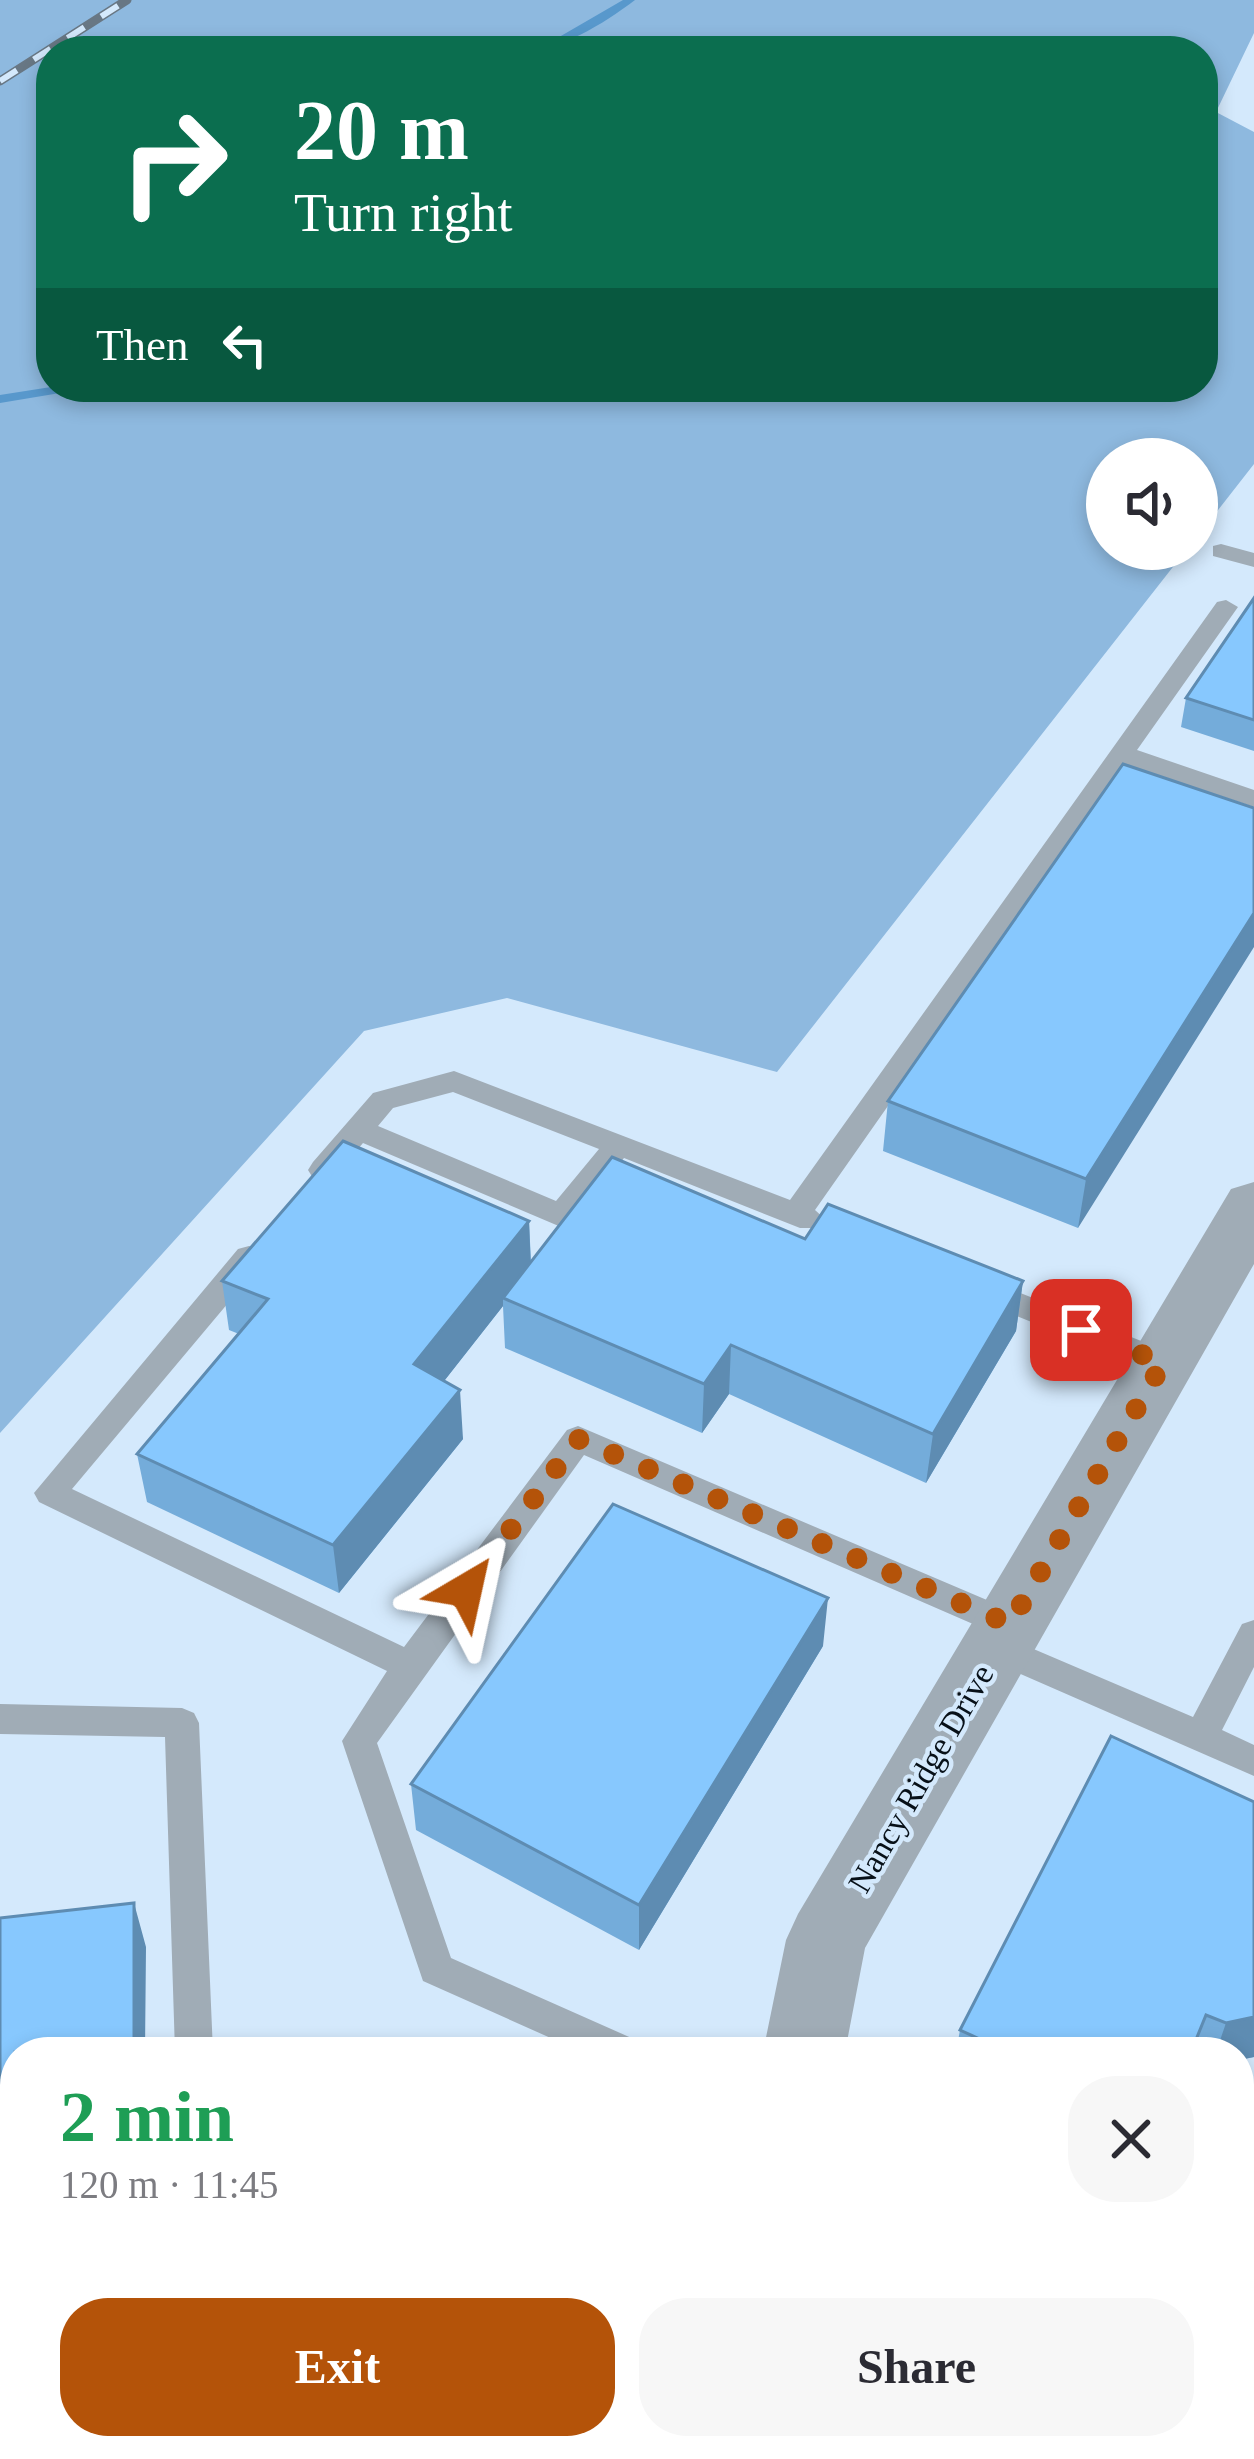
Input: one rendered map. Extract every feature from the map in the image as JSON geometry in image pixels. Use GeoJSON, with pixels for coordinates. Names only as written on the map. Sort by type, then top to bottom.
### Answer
{"type":"FeatureCollection","features":[{"type":"Feature","properties":{"kind":"street","name":"Nancy Ridge Drive"},"geometry":{"type":"LineString","coordinates":[[817,2037],[826,1940],[1254,1206]]}},
{"type":"Feature","properties":{"kind":"lane"},"geometry":{"type":"LineString","coordinates":[[1221,550],[1254,560]]}},
{"type":"Feature","properties":{"kind":"lane"},"geometry":{"type":"LineString","coordinates":[[796,1214],[1226,607]]}},
{"type":"Feature","properties":{"kind":"lane"},"geometry":{"type":"LineString","coordinates":[[1121,754],[1254,799]]}},
{"type":"Feature","properties":{"kind":"lane"},"geometry":{"type":"LineString","coordinates":[[296,1202],[383,1100],[454,1081],[839,1232]]}},
{"type":"Feature","properties":{"kind":"lane"},"geometry":{"type":"LineString","coordinates":[[358,1129],[561,1216],[618,1144]]}},
{"type":"Feature","properties":{"kind":"lane"},"geometry":{"type":"LineString","coordinates":[[265,1238],[50,1493],[410,1666]]}},
{"type":"Feature","properties":{"kind":"lane"},"geometry":{"type":"LineString","coordinates":[[947,1275],[1163,1363]]}},
{"type":"Feature","properties":{"kind":"lane"},"geometry":{"type":"LineString","coordinates":[[568,2037],[436,1969],[359,1741],[578,1439],[1003,1636],[1254,1761]]}},
{"type":"Feature","properties":{"kind":"lane"},"geometry":{"type":"LineString","coordinates":[[1201,1736],[1254,1634]]}},
{"type":"Feature","properties":{"kind":"lane"},"geometry":{"type":"LineString","coordinates":[[0,1719],[182,1724],[193,2037]]}},
{"type":"Feature","properties":{"kind":"shaded area"},"geometry":{"type":"Polygon","coordinates":[[[0,0],[1254,0],[1254,33],[1218,108],[1218,36],[36,36],[36,402],[1218,402],[1218,113],[1254,132],[1254,464],[1218,510],[1218,438],[1086,438],[1086,570],[1171,570],[777,1072],[507,998],[364,1031],[0,1433],[0,0]]]}},
{"type":"Feature","properties":{"kind":"building"},"geometry":{"type":"Polygon","coordinates":[[[1254,598],[1254,720],[1186,698],[1254,598]]]}},
{"type":"Feature","properties":{"kind":"building"},"geometry":{"type":"Polygon","coordinates":[[[1123,764],[1254,808],[1254,913],[1086,1179],[888,1101],[1123,764]]]}},
{"type":"Feature","properties":{"kind":"building"},"geometry":{"type":"Polygon","coordinates":[[[343,1141],[529,1221],[414,1364],[460,1390],[333,1545],[137,1454],[268,1299],[222,1281],[343,1141]]]}},
{"type":"Feature","properties":{"kind":"building"},"geometry":{"type":"Polygon","coordinates":[[[612,1157],[805,1239],[828,1204],[1023,1281],[933,1434],[731,1345],[704,1384],[503,1298],[612,1157]]]}},
{"type":"Feature","properties":{"kind":"building"},"geometry":{"type":"Polygon","coordinates":[[[613,1504],[828,1598],[639,1905],[411,1784],[613,1504]]]}},
{"type":"Feature","properties":{"kind":"building"},"geometry":{"type":"Polygon","coordinates":[[[1111,1736],[1254,1802],[1254,2017],[1226,2023],[1206,2015],[1197,2037],[975,2037],[960,2030],[1111,1736]]]}},
{"type":"Feature","properties":{"kind":"building"},"geometry":{"type":"Polygon","coordinates":[[[134,1903],[134,2037],[0,2037],[0,1918],[134,1903]]]}},
{"type":"Feature","properties":{"kind":"waterway"},"geometry":{"type":"LineString","coordinates":[[568,36],[630,0]]}},
{"type":"Feature","properties":{"kind":"waterway"},"geometry":{"type":"LineString","coordinates":[[0,399],[36,393]]}},
{"type":"Feature","properties":{"kind":"railway"},"geometry":{"type":"LineString","coordinates":[[71,36],[127,0]]}},
{"type":"Feature","properties":{"kind":"railway"},"geometry":{"type":"LineString","coordinates":[[0,81],[36,58]]}},
{"type":"Feature","properties":{"kind":"route"},"geometry":{"type":"LineString","coordinates":[[466,1590],[578,1439],[1010,1624],[1163,1363],[1081,1330]]}}]}
